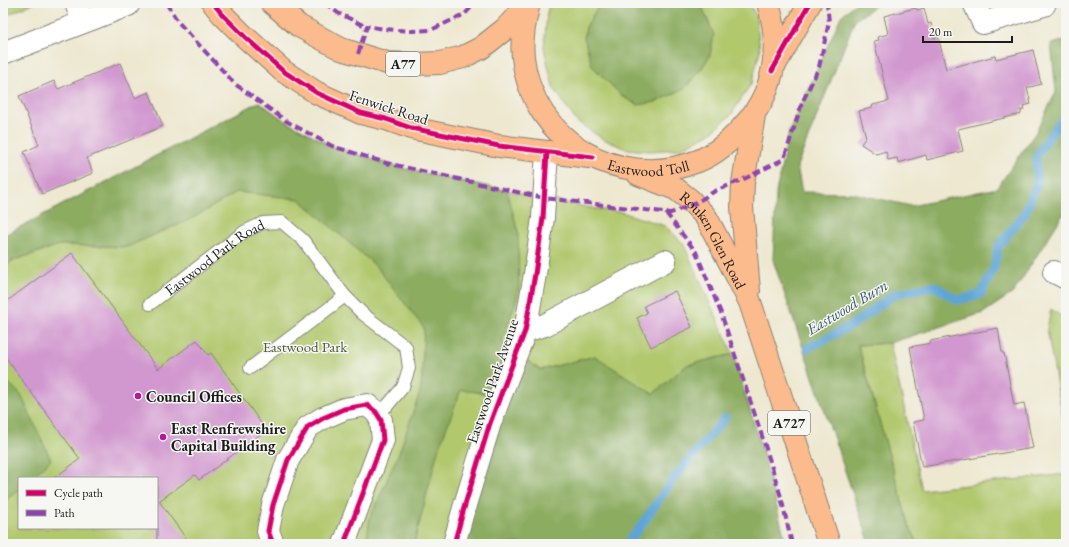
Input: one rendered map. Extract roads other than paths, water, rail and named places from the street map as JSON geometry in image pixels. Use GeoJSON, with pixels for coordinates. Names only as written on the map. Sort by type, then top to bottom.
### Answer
{"type":"FeatureCollection","features":[{"type":"Feature","properties":{"kind":"main road","name":"Fenwick Road"},"geometry":{"type":"LineString","coordinates":[[213,3],[244,38],[283,71],[317,93],[360,113],[386,119],[410,128],[499,146],[593,158]]}},
{"type":"Feature","properties":{"kind":"main road","name":"A77"},"geometry":{"type":"LineString","coordinates":[[272,3],[299,26],[341,49],[387,63],[414,64],[440,63],[463,57],[481,48],[505,28],[529,3]]}},
{"type":"Feature","properties":{"kind":"main road","name":"Eastwood Toll"},"geometry":{"type":"LineString","coordinates":[[529,3],[523,32],[523,56],[526,74],[533,95],[541,111],[552,126],[574,146],[593,158],[624,168],[646,171],[683,166],[699,160],[720,149],[733,139],[755,114],[770,82],[775,53],[775,36],[768,3]]}},
{"type":"Feature","properties":{"kind":"main road"},"geometry":{"type":"LineString","coordinates":[[772,71],[810,3]]}},
{"type":"Feature","properties":{"kind":"main road","name":"Rouken Glen Road"},"geometry":{"type":"LineString","coordinates":[[750,302],[742,207],[743,183],[755,114]]}},
{"type":"Feature","properties":{"kind":"main road","name":"Rouken Glen Road"},"geometry":{"type":"LineString","coordinates":[[624,168],[676,189],[694,204],[706,217],[750,302],[829,544]]}},
{"type":"Feature","properties":{"kind":"street"},"geometry":{"type":"LineString","coordinates":[[974,3],[983,24],[1044,5],[1046,3]]}},
{"type":"Feature","properties":{"kind":"street"},"geometry":{"type":"LineString","coordinates":[[3,53],[79,12],[128,5]]}},
{"type":"Feature","properties":{"kind":"street","name":"Eastwood Park Avenue"},"geometry":{"type":"LineString","coordinates":[[454,544],[490,423],[525,331],[543,218],[547,152]]}},
{"type":"Feature","properties":{"kind":"street","name":"Eastwood Park Avenue"},"geometry":{"type":"LineString","coordinates":[[525,331],[545,325],[665,261]]}},
{"type":"Feature","properties":{"kind":"street"},"geometry":{"type":"LineString","coordinates":[[273,544],[268,531],[273,505],[288,460],[308,428],[344,408],[367,405],[376,412],[381,420],[383,440],[344,544]]}},
{"type":"Feature","properties":{"kind":"lane","name":"Eastwood Park Road"},"geometry":{"type":"LineString","coordinates":[[150,304],[244,232],[263,223],[282,222],[304,240],[345,296],[363,314],[406,347],[409,368],[403,387],[387,406],[376,412]]}},
{"type":"Feature","properties":{"kind":"lane"},"geometry":{"type":"LineString","coordinates":[[250,368],[345,296]]}},
{"type":"Feature","properties":{"kind":"waterway","name":"Eastwood Burn"},"geometry":{"type":"LineString","coordinates":[[808,348],[852,325],[895,294],[934,286],[958,300],[981,294],[994,268],[998,247],[1025,213],[1037,184],[1036,157],[1055,128],[1066,116]]}},
{"type":"Feature","properties":{"kind":"waterway","name":"Eastwood Burn"},"geometry":{"type":"LineString","coordinates":[[626,544],[640,527],[674,478],[725,418]]}},
{"type":"Feature","properties":{"kind":"place","name":"Council Offices"},"geometry":{"type":"Point","coordinates":[138,396]}},
{"type":"Feature","properties":{"kind":"place","name":"East Renfrewshire Capital Building"},"geometry":{"type":"Point","coordinates":[163,437]}},
{"type":"Feature","properties":{"kind":"park label","name":"Eastwood Park"},"geometry":{"type":"Point","coordinates":[305,346]}}]}
